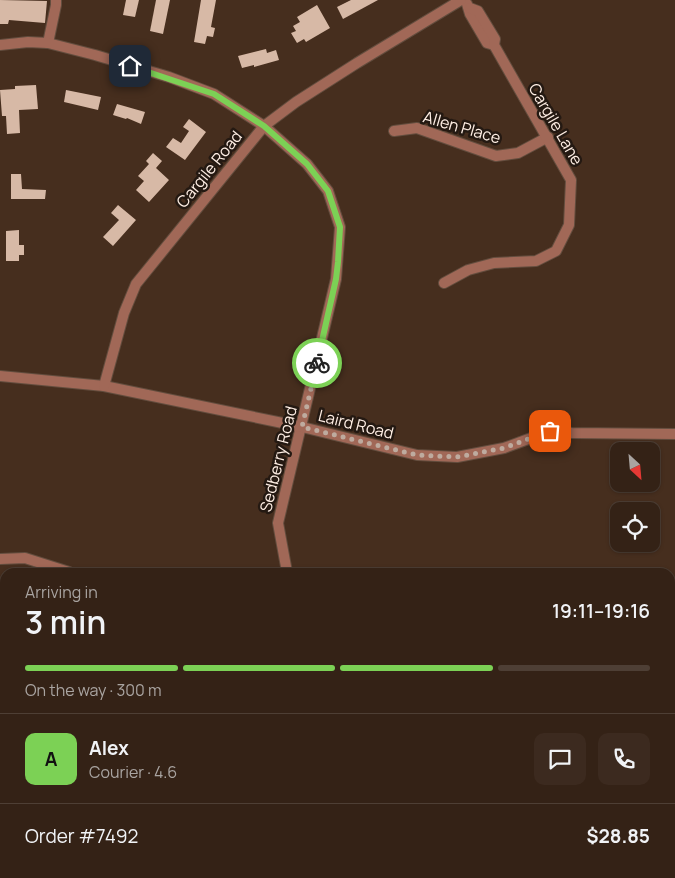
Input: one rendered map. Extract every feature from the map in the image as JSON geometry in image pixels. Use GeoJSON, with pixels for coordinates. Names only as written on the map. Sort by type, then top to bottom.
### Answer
{"type":"FeatureCollection","features":[{"type":"Feature","properties":{"kind":"street"},"geometry":{"type":"LineString","coordinates":[[48,43],[56,0]]}},
{"type":"Feature","properties":{"kind":"street","name":"Cargile Lane"},"geometry":{"type":"LineString","coordinates":[[444,283],[468,270],[494,263],[536,261],[556,251],[569,225],[571,180],[494,45],[487,43],[465,3]]}},
{"type":"Feature","properties":{"kind":"street","name":"Cargile Road"},"geometry":{"type":"LineString","coordinates":[[104,386],[124,313],[136,284],[264,126],[296,102],[356,63],[465,3]]}},
{"type":"Feature","properties":{"kind":"street","name":"Sedberry Road"},"geometry":{"type":"LineString","coordinates":[[0,46],[28,42],[48,43],[168,77],[214,94],[264,126],[307,164],[328,191],[340,227],[336,279],[278,523],[286,568]]}},
{"type":"Feature","properties":{"kind":"street","name":"Allen Place"},"geometry":{"type":"LineString","coordinates":[[394,131],[417,128],[496,156],[518,153],[548,137]]}},
{"type":"Feature","properties":{"kind":"street","name":"Laird Road"},"geometry":{"type":"LineString","coordinates":[[0,376],[104,386],[302,427],[417,455],[457,457],[504,448],[550,431],[675,434]]}},
{"type":"Feature","properties":{"kind":"street"},"geometry":{"type":"LineString","coordinates":[[0,559],[25,558],[56,568]]}},
{"type":"Feature","properties":{"kind":"building"},"geometry":{"type":"Polygon","coordinates":[[[0,0],[47,1],[45,23],[9,20],[8,24],[0,24],[0,0]]]}},
{"type":"Feature","properties":{"kind":"building"},"geometry":{"type":"Polygon","coordinates":[[[126,0],[139,0],[135,17],[123,15],[126,0]]]}},
{"type":"Feature","properties":{"kind":"building"},"geometry":{"type":"Polygon","coordinates":[[[156,0],[170,0],[163,34],[150,31],[156,0]]]}},
{"type":"Feature","properties":{"kind":"building"},"geometry":{"type":"Polygon","coordinates":[[[201,0],[216,0],[211,27],[215,28],[213,37],[207,36],[205,44],[194,42],[201,0]]]}},
{"type":"Feature","properties":{"kind":"building"},"geometry":{"type":"Polygon","coordinates":[[[351,0],[378,0],[343,19],[337,7],[351,0]]]}},
{"type":"Feature","properties":{"kind":"building"},"geometry":{"type":"Polygon","coordinates":[[[317,5],[330,28],[306,42],[304,39],[297,43],[291,33],[296,31],[293,26],[300,22],[297,17],[317,5]]]}},
{"type":"Feature","properties":{"kind":"building"},"geometry":{"type":"Polygon","coordinates":[[[266,49],[267,53],[276,50],[279,60],[254,67],[254,65],[242,68],[238,56],[266,49]]]}},
{"type":"Feature","properties":{"kind":"building"},"geometry":{"type":"Polygon","coordinates":[[[36,85],[38,109],[19,110],[20,133],[7,134],[6,116],[2,116],[0,90],[15,89],[15,86],[36,85]]]}},
{"type":"Feature","properties":{"kind":"building"},"geometry":{"type":"Polygon","coordinates":[[[66,90],[101,97],[98,110],[64,102],[66,90]]]}},
{"type":"Feature","properties":{"kind":"building"},"geometry":{"type":"Polygon","coordinates":[[[117,104],[145,112],[141,124],[113,115],[117,104]]]}},
{"type":"Feature","properties":{"kind":"building"},"geometry":{"type":"Polygon","coordinates":[[[189,119],[206,132],[185,160],[166,147],[173,138],[181,143],[189,131],[183,127],[189,119]]]}},
{"type":"Feature","properties":{"kind":"building"},"geometry":{"type":"Polygon","coordinates":[[[153,153],[162,161],[156,168],[169,180],[149,202],[136,190],[144,181],[138,176],[149,164],[146,161],[153,153]]]}},
{"type":"Feature","properties":{"kind":"building"},"geometry":{"type":"Polygon","coordinates":[[[11,174],[21,174],[22,189],[46,190],[45,199],[11,199],[11,174]]]}},
{"type":"Feature","properties":{"kind":"building"},"geometry":{"type":"Polygon","coordinates":[[[118,205],[136,220],[113,246],[103,237],[119,220],[111,213],[118,205]]]}},
{"type":"Feature","properties":{"kind":"building"},"geometry":{"type":"Polygon","coordinates":[[[19,230],[19,245],[24,245],[24,255],[19,255],[19,261],[6,261],[6,231],[19,230]]]}},
{"type":"Feature","properties":{"kind":"way so far"},"geometry":{"type":"LineString","coordinates":[[317,363],[302,427],[417,455],[457,457],[504,448],[550,431]]}},
{"type":"Feature","properties":{"kind":"route"},"geometry":{"type":"LineString","coordinates":[[130,66],[168,77],[214,94],[264,126],[307,164],[328,191],[340,227],[338,262],[336,279],[317,363]]}}]}
